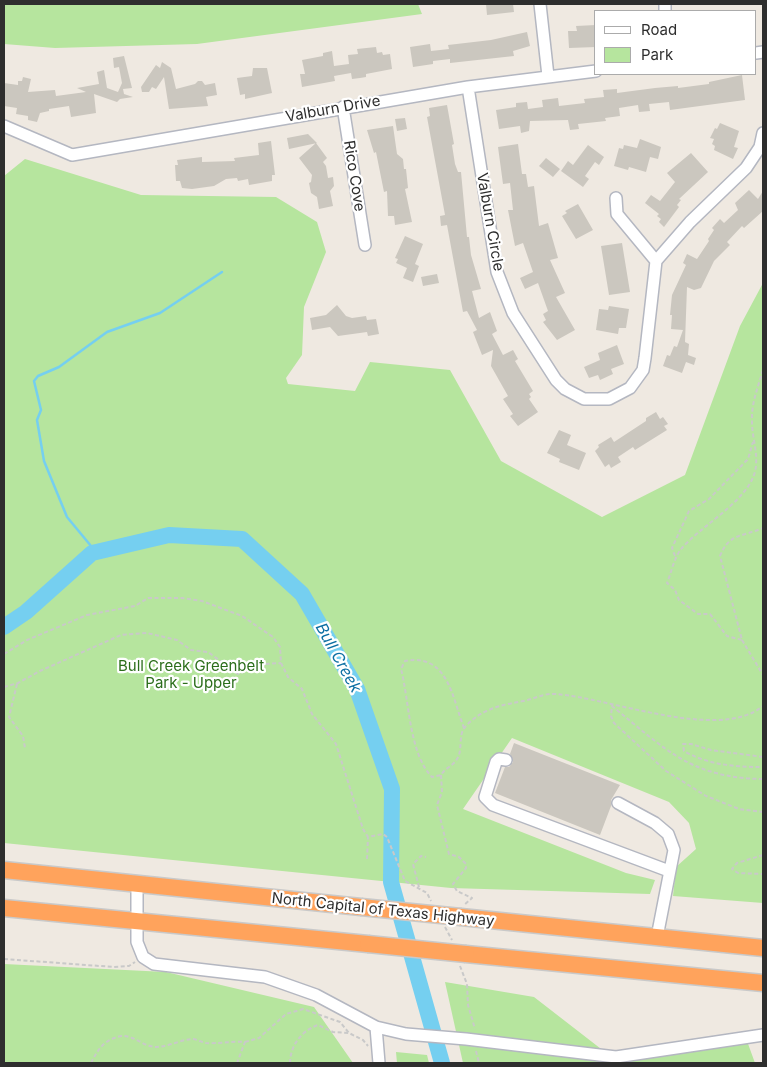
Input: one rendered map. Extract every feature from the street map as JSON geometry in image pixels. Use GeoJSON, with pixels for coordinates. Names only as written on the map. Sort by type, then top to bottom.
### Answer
{"type":"FeatureCollection","features":[{"type":"Feature","properties":{"kind":"highway","name":"North Capital of Texas Highway"},"geometry":{"type":"LineString","coordinates":[[4,870],[361,907],[459,911],[657,937],[763,948]]}},
{"type":"Feature","properties":{"kind":"highway"},"geometry":{"type":"LineString","coordinates":[[4,908],[368,944],[460,955],[763,983]]}},
{"type":"Feature","properties":{"kind":"street"},"geometry":{"type":"LineString","coordinates":[[540,4],[548,76]]}},
{"type":"Feature","properties":{"kind":"street","name":"Valburn Drive"},"geometry":{"type":"LineString","coordinates":[[4,126],[72,156],[343,107],[468,87],[594,71]]}},
{"type":"Feature","properties":{"kind":"street","name":"Valburn Circle"},"geometry":{"type":"LineString","coordinates":[[468,87],[497,272],[513,313],[556,380],[565,388],[584,399],[609,399],[630,388],[643,370],[656,261]]}},
{"type":"Feature","properties":{"kind":"street","name":"Rico Cove"},"geometry":{"type":"LineString","coordinates":[[343,107],[365,245]]}},
{"type":"Feature","properties":{"kind":"street"},"geometry":{"type":"LineString","coordinates":[[616,198],[617,214],[656,261],[690,222],[746,168],[760,147],[763,134]]}},
{"type":"Feature","properties":{"kind":"street"},"geometry":{"type":"LineString","coordinates":[[506,760],[499,759],[496,762],[485,797],[493,804],[669,870]]}},
{"type":"Feature","properties":{"kind":"street"},"geometry":{"type":"LineString","coordinates":[[618,803],[654,823],[668,834],[674,850],[657,937]]}},
{"type":"Feature","properties":{"kind":"street"},"geometry":{"type":"LineString","coordinates":[[137,885],[137,942],[143,957],[154,964],[265,977],[316,995],[376,1027],[406,1034],[477,1040],[616,1057],[763,1036]]}},
{"type":"Feature","properties":{"kind":"street"},"geometry":{"type":"LineString","coordinates":[[376,1027],[379,1063]]}},
{"type":"Feature","properties":{"kind":"path"},"geometry":{"type":"LineString","coordinates":[[742,640],[727,636],[710,614],[698,614],[680,600],[675,590],[667,582],[676,558],[683,547],[726,509],[748,485],[754,475],[756,457],[752,422],[753,401],[763,370]]}},
{"type":"Feature","properties":{"kind":"path"},"geometry":{"type":"LineString","coordinates":[[676,558],[672,548],[688,510],[709,499],[748,459],[754,439]]}},
{"type":"Feature","properties":{"kind":"path"},"geometry":{"type":"LineString","coordinates":[[763,528],[732,538],[725,544],[720,556],[742,640],[763,675]]}},
{"type":"Feature","properties":{"kind":"path"},"geometry":{"type":"LineString","coordinates":[[4,565],[4,582]]}},
{"type":"Feature","properties":{"kind":"path"},"geometry":{"type":"LineString","coordinates":[[4,654],[28,640],[87,615],[134,606],[148,598],[175,597],[202,601],[242,616],[260,626],[273,637],[280,648],[281,663],[288,677],[302,689],[312,714],[336,744],[363,829],[368,837],[367,859]]}},
{"type":"Feature","properties":{"kind":"path"},"geometry":{"type":"LineString","coordinates":[[4,688],[65,659],[126,634],[146,632],[176,640],[191,650],[208,652],[238,674],[265,664],[281,663]]}},
{"type":"Feature","properties":{"kind":"path"},"geometry":{"type":"LineString","coordinates":[[441,775],[432,777],[426,771],[411,730],[408,692],[401,669],[405,661],[426,660],[444,673],[464,728],[457,759],[441,775],[442,792],[437,806],[449,854],[459,857],[466,864],[466,868],[453,884],[457,891],[472,898],[459,911]]}},
{"type":"Feature","properties":{"kind":"path"},"geometry":{"type":"LineString","coordinates":[[18,683],[9,717],[22,736],[25,748]]}},
{"type":"Feature","properties":{"kind":"path"},"geometry":{"type":"LineString","coordinates":[[464,728],[493,707],[525,701],[543,694],[593,700],[612,706],[676,718],[731,720],[753,714],[763,706]]}},
{"type":"Feature","properties":{"kind":"path"},"geometry":{"type":"LineString","coordinates":[[612,706],[665,750],[699,769],[716,775],[763,780]]}},
{"type":"Feature","properties":{"kind":"path"},"geometry":{"type":"LineString","coordinates":[[612,706],[611,716],[614,723],[666,771],[706,796],[739,809],[763,812]]}},
{"type":"Feature","properties":{"kind":"path"},"geometry":{"type":"LineString","coordinates":[[763,757],[683,744],[684,751],[712,763],[738,767],[763,767]]}},
{"type":"Feature","properties":{"kind":"path"},"geometry":{"type":"LineString","coordinates":[[368,837],[383,834],[387,838],[405,881],[427,893],[434,907]]}},
{"type":"Feature","properties":{"kind":"path"},"geometry":{"type":"LineString","coordinates":[[763,855],[737,864],[732,869],[738,873],[763,874]]}},
{"type":"Feature","properties":{"kind":"path"},"geometry":{"type":"LineString","coordinates":[[420,890],[414,864],[421,856],[426,857]]}},
{"type":"Feature","properties":{"kind":"path"},"geometry":{"type":"LineString","coordinates":[[442,922],[460,955],[467,984],[468,1005],[477,1040],[476,1052],[479,1063]]}},
{"type":"Feature","properties":{"kind":"path"},"geometry":{"type":"LineString","coordinates":[[4,959],[114,967],[129,966],[143,957]]}},
{"type":"Feature","properties":{"kind":"path"},"geometry":{"type":"LineString","coordinates":[[91,1063],[100,1045],[119,1036],[134,1038],[150,1046],[165,1046],[178,1041],[194,1039],[207,1043],[245,1042],[259,1038],[286,1014],[303,1009],[340,1022],[349,1033]]}},
{"type":"Feature","properties":{"kind":"path"},"geometry":{"type":"LineString","coordinates":[[290,1063],[297,1040],[309,1028],[318,1025],[333,1032],[349,1033],[363,1040],[379,1063]]}},
{"type":"Feature","properties":{"kind":"path"},"geometry":{"type":"LineString","coordinates":[[237,1063],[245,1042]]}},
{"type":"Feature","properties":{"kind":"green space"},"geometry":{"type":"Polygon","coordinates":[[[4,4],[418,4],[422,14],[197,44],[55,48],[4,44],[4,4]]]}},
{"type":"Feature","properties":{"kind":"green space","name":"Bull Creek Greenbelt Park - Upper"},"geometry":{"type":"Polygon","coordinates":[[[25,159],[141,195],[276,197],[317,222],[326,252],[304,307],[302,355],[286,378],[288,384],[355,391],[370,362],[450,370],[501,461],[602,517],[685,475],[740,326],[763,283],[763,903],[673,896],[676,867],[696,849],[689,823],[669,802],[512,738],[463,809],[626,873],[655,880],[650,894],[451,888],[4,843],[4,176],[25,159]]]}},
{"type":"Feature","properties":{"kind":"green space"},"geometry":{"type":"Polygon","coordinates":[[[4,964],[166,972],[314,1007],[353,1063],[4,1063],[4,964]]]}},
{"type":"Feature","properties":{"kind":"green space"},"geometry":{"type":"Polygon","coordinates":[[[445,982],[534,997],[605,1052],[747,1041],[755,1063],[463,1063],[445,982]]]}},
{"type":"Feature","properties":{"kind":"green space"},"geometry":{"type":"Polygon","coordinates":[[[396,1052],[427,1055],[429,1063],[397,1063],[396,1052]]]}},
{"type":"Feature","properties":{"kind":"building"},"geometry":{"type":"Polygon","coordinates":[[[486,4],[513,4],[514,12],[487,15],[486,4]]]}},
{"type":"Feature","properties":{"kind":"building"},"geometry":{"type":"Polygon","coordinates":[[[594,25],[594,47],[569,48],[568,31],[577,31],[576,26],[594,25]]]}},
{"type":"Feature","properties":{"kind":"building"},"geometry":{"type":"Polygon","coordinates":[[[527,32],[530,46],[513,51],[514,56],[450,63],[450,59],[433,61],[433,64],[413,67],[410,47],[430,44],[431,51],[449,49],[448,45],[491,40],[527,32]]]}},
{"type":"Feature","properties":{"kind":"building"},"geometry":{"type":"Polygon","coordinates":[[[376,47],[377,53],[382,52],[383,55],[390,54],[392,69],[352,79],[351,73],[334,76],[335,81],[302,87],[300,74],[305,74],[302,60],[323,56],[323,53],[332,51],[334,66],[349,64],[348,55],[358,54],[357,49],[376,47]]]}},
{"type":"Feature","properties":{"kind":"building"},"geometry":{"type":"Polygon","coordinates":[[[124,56],[132,88],[123,89],[124,94],[133,97],[120,99],[117,102],[94,94],[96,113],[71,117],[69,106],[49,109],[49,111],[40,113],[37,122],[28,120],[28,116],[16,114],[17,108],[4,106],[4,83],[18,85],[18,81],[22,81],[23,77],[31,79],[28,92],[55,90],[56,96],[86,92],[77,88],[99,84],[97,72],[104,70],[107,88],[118,92],[122,83],[119,67],[114,68],[113,58],[124,56]]]}},
{"type":"Feature","properties":{"kind":"building"},"geometry":{"type":"Polygon","coordinates":[[[162,62],[171,68],[176,89],[202,81],[205,85],[215,83],[217,95],[206,97],[208,106],[169,109],[164,77],[156,89],[152,87],[149,92],[142,92],[141,87],[156,65],[160,68],[162,62]]]}},
{"type":"Feature","properties":{"kind":"building"},"geometry":{"type":"Polygon","coordinates":[[[253,68],[267,68],[272,93],[245,99],[245,94],[240,95],[237,78],[252,76],[253,68]]]}},
{"type":"Feature","properties":{"kind":"building"},"geometry":{"type":"Polygon","coordinates":[[[742,75],[745,100],[670,110],[669,102],[649,104],[650,111],[639,112],[638,105],[619,108],[620,116],[605,118],[606,121],[578,124],[579,129],[570,130],[568,120],[530,121],[529,131],[521,133],[520,126],[499,129],[496,110],[516,107],[516,103],[527,102],[528,109],[543,107],[542,100],[558,98],[559,106],[585,103],[584,99],[604,97],[603,90],[617,89],[617,93],[678,86],[678,88],[709,84],[709,82],[742,75]]]}},
{"type":"Feature","properties":{"kind":"building"},"geometry":{"type":"Polygon","coordinates":[[[447,105],[454,144],[452,145],[455,164],[458,172],[461,172],[467,237],[469,237],[471,255],[481,289],[472,291],[479,318],[490,312],[497,331],[492,334],[503,355],[513,350],[518,359],[515,361],[533,391],[529,394],[531,397],[529,399],[538,412],[518,426],[510,416],[513,414],[503,399],[508,396],[491,366],[493,350],[482,355],[473,332],[477,330],[467,311],[463,312],[447,225],[441,226],[440,216],[445,215],[427,117],[430,116],[429,108],[447,105]]]}},
{"type":"Feature","properties":{"kind":"building"},"geometry":{"type":"Polygon","coordinates":[[[405,118],[407,129],[397,131],[395,119],[405,118]]]}},
{"type":"Feature","properties":{"kind":"building"},"geometry":{"type":"Polygon","coordinates":[[[720,123],[739,131],[734,147],[738,148],[733,159],[714,150],[715,146],[712,144],[714,139],[710,138],[720,123]]]}},
{"type":"Feature","properties":{"kind":"building"},"geometry":{"type":"Polygon","coordinates":[[[393,126],[397,154],[403,159],[404,169],[406,169],[408,188],[405,189],[412,222],[395,225],[394,216],[388,216],[387,191],[384,192],[376,152],[374,153],[367,130],[393,126]]]}},
{"type":"Feature","properties":{"kind":"building"},"geometry":{"type":"Polygon","coordinates":[[[308,134],[317,143],[289,149],[287,138],[308,134]]]}},
{"type":"Feature","properties":{"kind":"building"},"geometry":{"type":"Polygon","coordinates":[[[640,139],[661,147],[658,159],[650,157],[646,172],[629,167],[628,170],[614,166],[619,148],[623,149],[624,145],[637,148],[640,139]]]}},
{"type":"Feature","properties":{"kind":"building"},"geometry":{"type":"Polygon","coordinates":[[[271,141],[275,175],[272,175],[272,181],[249,185],[248,179],[238,181],[237,178],[226,179],[214,186],[192,189],[182,188],[180,181],[176,181],[175,165],[178,165],[177,160],[202,157],[202,162],[235,161],[234,158],[259,155],[258,143],[271,141]]]}},
{"type":"Feature","properties":{"kind":"building"},"geometry":{"type":"Polygon","coordinates":[[[316,143],[327,158],[323,162],[326,166],[328,178],[333,177],[334,186],[330,191],[333,206],[319,209],[317,197],[311,193],[309,183],[311,182],[312,175],[299,158],[316,143]]]}},
{"type":"Feature","properties":{"kind":"building"},"geometry":{"type":"Polygon","coordinates":[[[518,144],[522,174],[526,174],[528,187],[534,186],[539,226],[548,223],[558,258],[550,260],[565,293],[556,297],[575,330],[557,340],[543,322],[546,320],[543,314],[548,311],[538,283],[525,289],[520,278],[533,272],[523,243],[515,246],[508,210],[513,210],[510,183],[503,184],[498,147],[518,144]]]}},
{"type":"Feature","properties":{"kind":"building"},"geometry":{"type":"Polygon","coordinates":[[[588,145],[604,157],[599,165],[595,162],[585,176],[589,179],[583,187],[561,171],[568,161],[573,165],[588,145]]]}},
{"type":"Feature","properties":{"kind":"building"},"geometry":{"type":"Polygon","coordinates":[[[691,153],[708,172],[679,199],[681,200],[677,205],[679,207],[664,227],[659,222],[661,219],[657,216],[659,214],[645,203],[651,195],[660,201],[675,182],[667,173],[691,153]]]}},
{"type":"Feature","properties":{"kind":"building"},"geometry":{"type":"Polygon","coordinates":[[[546,158],[560,169],[553,177],[539,166],[546,158]]]}},
{"type":"Feature","properties":{"kind":"building"},"geometry":{"type":"Polygon","coordinates":[[[749,190],[758,199],[763,191],[763,211],[744,228],[742,226],[727,242],[730,245],[714,261],[701,288],[694,290],[687,287],[685,342],[689,344],[688,355],[696,358],[694,365],[686,362],[682,373],[663,366],[667,355],[670,356],[674,346],[677,347],[683,330],[671,329],[672,315],[670,315],[672,295],[686,265],[683,263],[687,254],[697,259],[709,241],[708,239],[714,230],[712,228],[720,219],[724,223],[738,210],[735,203],[749,190]]]}},
{"type":"Feature","properties":{"kind":"building"},"geometry":{"type":"Polygon","coordinates":[[[578,204],[593,230],[576,239],[562,216],[567,213],[565,211],[578,204]]]}},
{"type":"Feature","properties":{"kind":"building"},"geometry":{"type":"Polygon","coordinates":[[[405,236],[423,244],[415,264],[419,266],[413,282],[403,278],[407,268],[396,263],[398,259],[395,258],[405,236]]]}},
{"type":"Feature","properties":{"kind":"building"},"geometry":{"type":"Polygon","coordinates":[[[622,243],[630,292],[609,295],[601,246],[622,243]]]}},
{"type":"Feature","properties":{"kind":"building"},"geometry":{"type":"Polygon","coordinates":[[[437,274],[439,283],[423,286],[421,277],[437,274]]]}},
{"type":"Feature","properties":{"kind":"building"},"geometry":{"type":"Polygon","coordinates":[[[337,305],[346,316],[352,318],[366,316],[367,320],[376,319],[379,334],[368,336],[367,332],[338,336],[330,327],[312,330],[310,318],[326,315],[337,305]]]}},
{"type":"Feature","properties":{"kind":"building"},"geometry":{"type":"Polygon","coordinates":[[[609,306],[629,309],[626,328],[619,328],[618,334],[596,330],[599,309],[608,310],[609,306]]]}},
{"type":"Feature","properties":{"kind":"building"},"geometry":{"type":"Polygon","coordinates":[[[617,345],[624,364],[611,369],[613,374],[600,380],[598,375],[589,378],[584,367],[600,360],[598,353],[617,345]]]}},
{"type":"Feature","properties":{"kind":"building"},"geometry":{"type":"Polygon","coordinates":[[[656,412],[660,419],[663,417],[668,424],[664,426],[667,430],[635,450],[633,447],[618,457],[621,462],[611,468],[609,464],[605,467],[595,451],[599,447],[598,445],[611,437],[614,442],[646,421],[646,418],[656,412]]]}},
{"type":"Feature","properties":{"kind":"building"},"geometry":{"type":"Polygon","coordinates":[[[559,430],[571,435],[567,445],[586,453],[579,470],[559,462],[560,459],[547,453],[559,430]]]}},
{"type":"Feature","properties":{"kind":"building"},"geometry":{"type":"Polygon","coordinates":[[[514,743],[620,785],[611,800],[611,806],[600,835],[495,793],[505,767],[509,767],[513,762],[510,754],[514,743]]]}},
{"type":"Feature","properties":{"kind":"waterway"},"geometry":{"type":"LineString","coordinates":[[96,552],[67,517],[44,461],[37,420],[41,410],[34,381],[38,376],[59,367],[107,332],[160,313],[222,272]]}},
{"type":"Feature","properties":{"kind":"waterway","name":"Bull Creek"},"geometry":{"type":"LineString","coordinates":[[4,627],[26,612],[92,553],[169,535],[242,539],[302,594],[357,689],[392,789],[391,882],[442,1063]]}}]}
